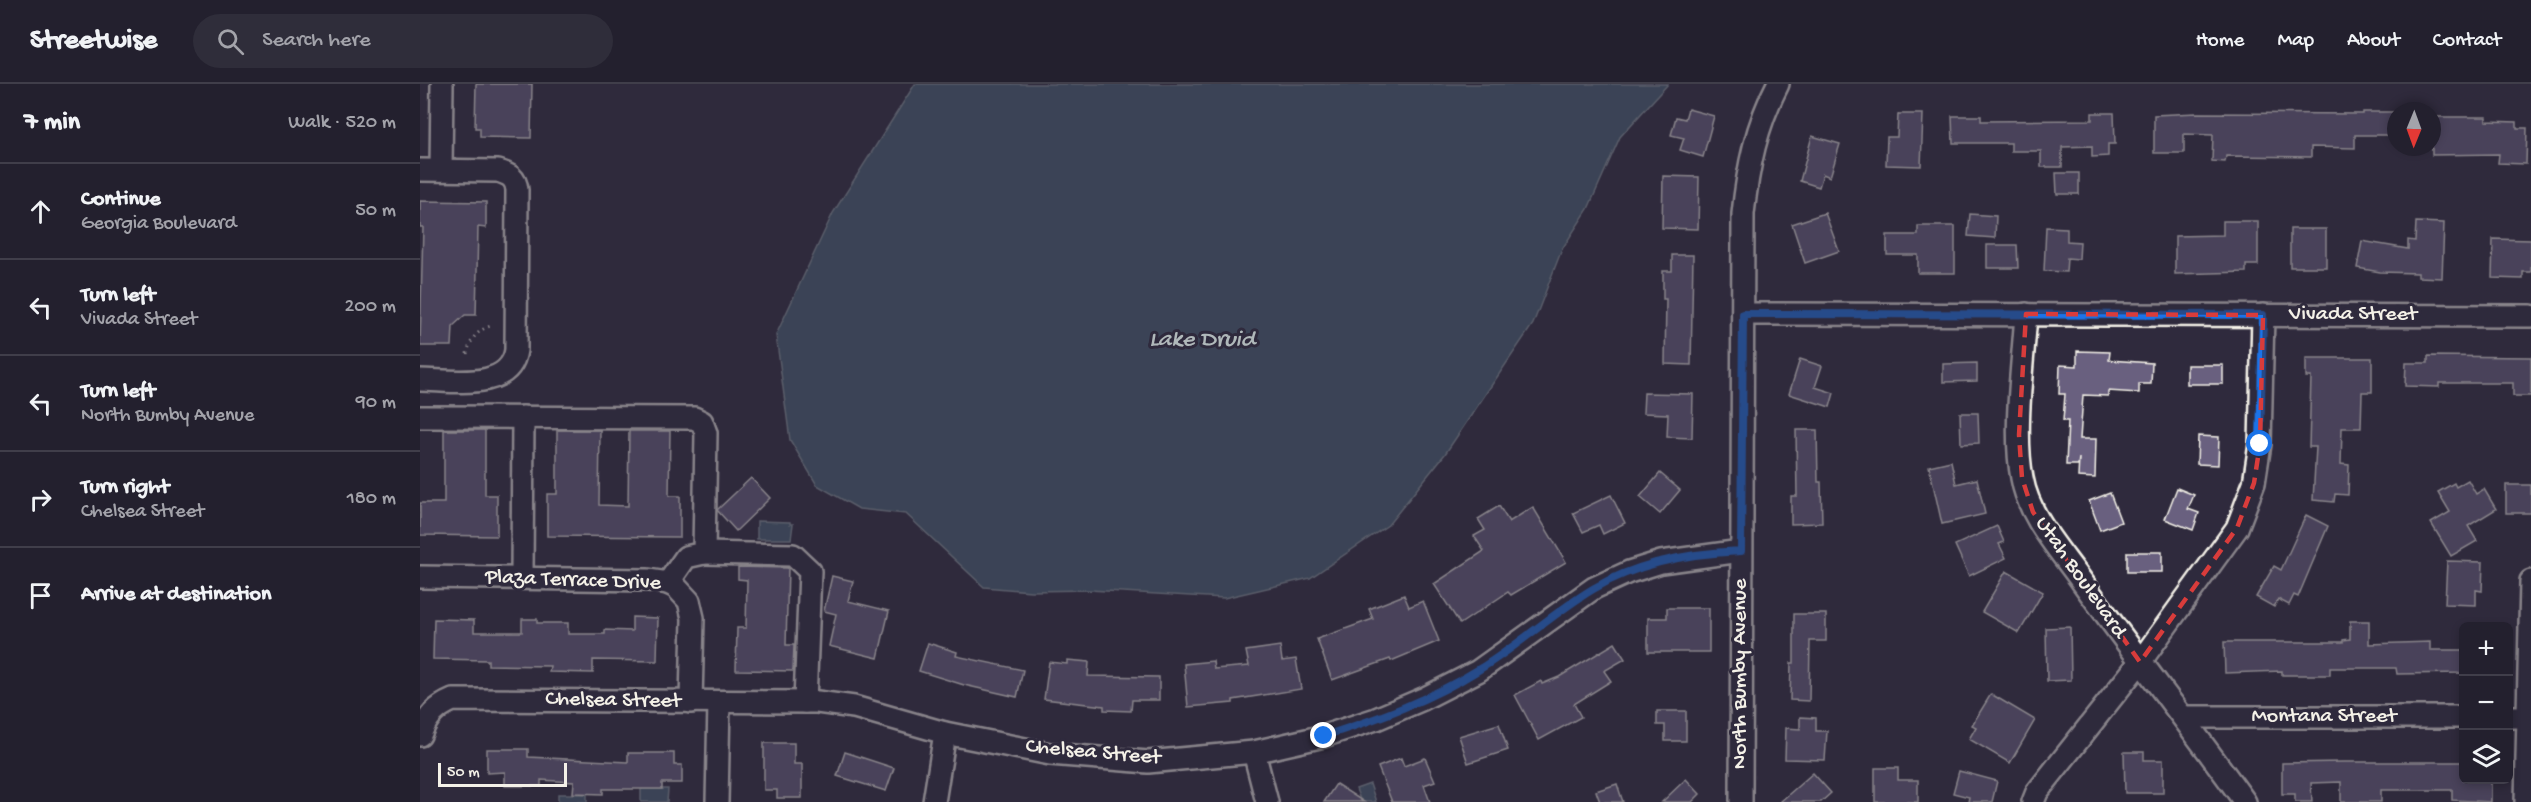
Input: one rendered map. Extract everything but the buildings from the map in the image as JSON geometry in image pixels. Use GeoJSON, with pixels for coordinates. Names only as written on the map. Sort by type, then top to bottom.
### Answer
{"type":"FeatureCollection","features":[{"type":"Feature","properties":{"kind":"street"},"geometry":{"type":"LineString","coordinates":[[420,380],[482,380],[498,377],[509,368],[516,350],[517,184],[510,175],[498,171],[430,170],[442,84]]}},
{"type":"Feature","properties":{"kind":"street","name":"North Bumby Avenue"},"geometry":{"type":"LineString","coordinates":[[1741,802],[1743,214],[1747,175],[1757,134],[1766,107],[1778,84]]}},
{"type":"Feature","properties":{"kind":"street","name":"Vivada Street"},"geometry":{"type":"LineString","coordinates":[[1743,314],[2531,315]]}},
{"type":"Feature","properties":{"kind":"street","name":"Utah Boulevard"},"geometry":{"type":"LineString","coordinates":[[2026,314],[2019,435],[2022,478],[2032,512],[2140,662],[2037,792],[2032,802]]}},
{"type":"Feature","properties":{"kind":"street"},"geometry":{"type":"LineString","coordinates":[[2245,802],[2185,717],[2140,662],[2237,528],[2254,483],[2260,444],[2263,315]]}},
{"type":"Feature","properties":{"kind":"street"},"geometry":{"type":"LineString","coordinates":[[420,417],[694,418],[702,422],[706,433],[704,553]]}},
{"type":"Feature","properties":{"kind":"street"},"geometry":{"type":"LineString","coordinates":[[522,579],[523,417]]}},
{"type":"Feature","properties":{"kind":"street","name":"Chelsea Street"},"geometry":{"type":"LineString","coordinates":[[420,735],[424,723],[437,706],[453,700],[805,702],[854,707],[945,733],[1050,754],[1148,762],[1254,752],[1324,736],[1376,719],[1423,699],[1478,671],[1594,588],[1629,572],[1660,562],[1741,551]]}},
{"type":"Feature","properties":{"kind":"street"},"geometry":{"type":"LineString","coordinates":[[668,583],[686,557],[704,553],[793,555],[810,571],[805,702]]}},
{"type":"Feature","properties":{"kind":"street","name":"Plaza Terrace Drive"},"geometry":{"type":"LineString","coordinates":[[420,578],[648,580],[668,583],[676,587],[689,601],[693,618],[691,702]]}},
{"type":"Feature","properties":{"kind":"street"},"geometry":{"type":"LineString","coordinates":[[2528,790],[2518,717],[2530,582]]}},
{"type":"Feature","properties":{"kind":"street"},"geometry":{"type":"LineString","coordinates":[[717,802],[718,702]]}},
{"type":"Feature","properties":{"kind":"street","name":"Montana Street"},"geometry":{"type":"LineString","coordinates":[[2185,717],[2459,717]]}},
{"type":"Feature","properties":{"kind":"street"},"geometry":{"type":"LineString","coordinates":[[934,802],[945,733]]}},
{"type":"Feature","properties":{"kind":"street"},"geometry":{"type":"LineString","coordinates":[[1254,752],[1267,802]]}},
{"type":"Feature","properties":{"kind":"path"},"geometry":{"type":"LineString","coordinates":[[467,354],[476,335],[491,326]]}},
{"type":"Feature","properties":{"kind":"highlighted area"},"geometry":{"type":"Polygon","coordinates":[[[2026,314],[2263,315],[2260,444],[2254,483],[2237,528],[2140,662],[2033,512],[2022,478],[2019,435],[2026,314]]]}},
{"type":"Feature","properties":{"kind":"water","name":"Lake Druid"},"geometry":{"type":"Polygon","coordinates":[[[915,84],[1668,84],[1620,137],[1588,209],[1562,249],[1533,324],[1445,454],[1388,525],[1310,578],[1224,598],[1089,590],[1031,591],[984,587],[906,514],[859,509],[817,485],[790,440],[776,335],[833,213],[915,84]]]}},
{"type":"Feature","properties":{"kind":"water"},"geometry":{"type":"Polygon","coordinates":[[[757,521],[790,522],[793,524],[791,539],[757,539],[757,521]]]}},
{"type":"Feature","properties":{"kind":"water"},"geometry":{"type":"Polygon","coordinates":[[[1370,784],[1376,802],[1361,802],[1356,789],[1370,784]]]}},
{"type":"Feature","properties":{"kind":"water"},"geometry":{"type":"Polygon","coordinates":[[[641,789],[668,789],[667,802],[641,802],[641,789]]]}},
{"type":"Feature","properties":{"kind":"water"},"geometry":{"type":"Polygon","coordinates":[[[558,794],[587,794],[587,802],[558,802],[558,794]]]}},
{"type":"Feature","properties":{"kind":"route"},"geometry":{"type":"LineString","coordinates":[[1324,736],[1376,719],[1423,699],[1478,671],[1594,588],[1629,572],[1660,562],[1741,551],[1743,314],[2263,315],[2260,444]]}}]}
